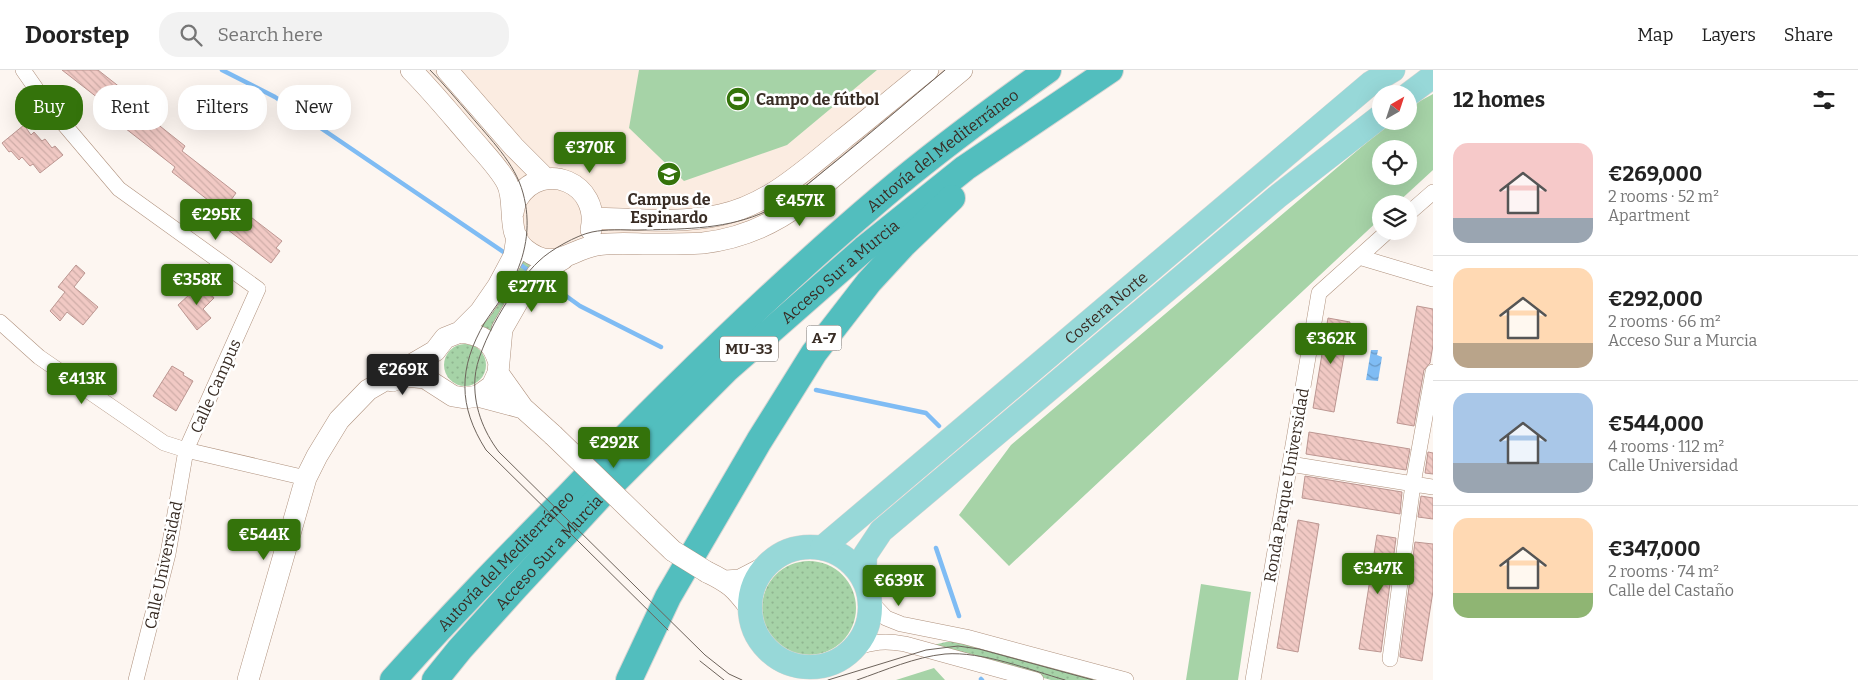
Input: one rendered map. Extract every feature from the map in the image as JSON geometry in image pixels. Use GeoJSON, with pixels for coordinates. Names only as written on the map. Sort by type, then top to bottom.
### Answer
{"type":"FeatureCollection","features":[{"type":"Feature","properties":{"kind":"highway","name":"Autovía del Mediterráneo"},"geometry":{"type":"LineString","coordinates":[[393,680],[429,639],[618,444],[768,298],[885,194],[945,146],[1048,70]]}},
{"type":"Feature","properties":{"kind":"highway","name":"Acceso Sur a Murcia"},"geometry":{"type":"LineString","coordinates":[[435,680],[460,649],[591,506],[726,370],[864,249],[965,168],[1110,70]]}},
{"type":"Feature","properties":{"kind":"highway","name":"A-7"},"geometry":{"type":"LineString","coordinates":[[629,680],[668,597],[697,545],[759,441],[830,330],[870,282],[937,212],[965,186],[1030,137],[1110,70]]}},
{"type":"Feature","properties":{"kind":"main road"},"geometry":{"type":"LineString","coordinates":[[411,70],[507,184],[513,213],[513,224],[517,237],[525,249],[540,259],[569,256],[595,246],[704,243],[749,233],[787,214],[803,202],[962,70]]}},
{"type":"Feature","properties":{"kind":"main road"},"geometry":{"type":"LineString","coordinates":[[447,70],[514,146],[546,179]]}},
{"type":"Feature","properties":{"kind":"main road"},"geometry":{"type":"LineString","coordinates":[[594,218],[656,221],[686,220],[720,215],[761,200],[794,179],[928,70]]}},
{"type":"Feature","properties":{"kind":"main road","name":"Costera Norte"},"geometry":{"type":"LineString","coordinates":[[822,548],[1371,83],[1393,70]]}},
{"type":"Feature","properties":{"kind":"main road"},"geometry":{"type":"LineString","coordinates":[[1418,87],[1433,76]]}},
{"type":"Feature","properties":{"kind":"main road","name":"Costera Norte"},"geometry":{"type":"LineString","coordinates":[[867,591],[853,565],[839,554],[822,548],[807,547],[791,550],[777,556],[756,579],[751,593],[750,608],[753,628],[766,648],[786,662],[797,666],[822,666],[845,656],[854,648],[864,634],[869,618],[866,555],[881,531],[1277,197],[1372,123]]}},
{"type":"Feature","properties":{"kind":"main road"},"geometry":{"type":"LineString","coordinates":[[478,396],[492,386],[498,368],[502,329],[518,301],[537,274],[569,256],[586,243],[594,218],[591,204],[583,192],[573,184],[560,179],[546,179],[532,184],[517,199],[513,213]]}},
{"type":"Feature","properties":{"kind":"main road"},"geometry":{"type":"LineString","coordinates":[[248,680],[306,478],[317,456],[339,420],[368,390],[435,351],[445,338],[460,332],[480,312],[498,286],[514,256],[517,237]]}},
{"type":"Feature","properties":{"kind":"main road"},"geometry":{"type":"LineString","coordinates":[[460,332],[480,335],[494,348],[498,368],[523,408],[673,550],[736,589],[750,608]]}},
{"type":"Feature","properties":{"kind":"main road"},"geometry":{"type":"LineString","coordinates":[[435,351],[432,363],[433,372],[440,387]]}},
{"type":"Feature","properties":{"kind":"main road"},"geometry":{"type":"LineString","coordinates":[[368,390],[406,376],[425,378],[454,396],[464,398],[478,396],[523,408]]}},
{"type":"Feature","properties":{"kind":"main road"},"geometry":{"type":"LineString","coordinates":[[716,576],[740,580],[765,567]]}},
{"type":"Feature","properties":{"kind":"street","name":"Calle Campus"},"geometry":{"type":"LineString","coordinates":[[23,70],[46,103],[118,189],[258,289],[186,450]]}},
{"type":"Feature","properties":{"kind":"street"},"geometry":{"type":"LineString","coordinates":[[1417,206],[1433,192]]}},
{"type":"Feature","properties":{"kind":"street","name":"Ronda Parque Universidad"},"geometry":{"type":"LineString","coordinates":[[1253,680],[1319,293],[1378,240]]}},
{"type":"Feature","properties":{"kind":"street"},"geometry":{"type":"LineString","coordinates":[[1359,257],[1433,278]]}},
{"type":"Feature","properties":{"kind":"street"},"geometry":{"type":"LineString","coordinates":[[0,322],[39,357],[164,443],[186,450],[306,478]]}},
{"type":"Feature","properties":{"kind":"street"},"geometry":{"type":"LineString","coordinates":[[1390,659],[1413,484],[1433,372]]}},
{"type":"Feature","properties":{"kind":"street","name":"Calle Universidad"},"geometry":{"type":"LineString","coordinates":[[136,680],[168,554],[186,450]]}},
{"type":"Feature","properties":{"kind":"street"},"geometry":{"type":"LineString","coordinates":[[1290,464],[1433,487]]}},
{"type":"Feature","properties":{"kind":"street"},"geometry":{"type":"LineString","coordinates":[[867,591],[886,618],[902,624],[966,638],[1126,680]]}},
{"type":"Feature","properties":{"kind":"street"},"geometry":{"type":"LineString","coordinates":[[854,648],[875,642],[887,641],[905,644],[1036,680]]}},
{"type":"Feature","properties":{"kind":"shaded area","name":"Campus de Espinardo"},"geometry":{"type":"Polygon","coordinates":[[[411,70],[962,70],[749,233],[576,253],[525,249],[507,184],[411,70]]]}},
{"type":"Feature","properties":{"kind":"green space","name":"Campo de fútbol"},"geometry":{"type":"Polygon","coordinates":[[[639,70],[877,70],[787,145],[684,181],[629,128],[639,70]]]}},
{"type":"Feature","properties":{"kind":"green space"},"geometry":{"type":"Polygon","coordinates":[[[1433,94],[1433,170],[1417,185],[1417,140],[1372,140],[1372,185],[1417,185],[1406,195],[1372,195],[1372,226],[1009,566],[959,515],[1011,445],[1381,130],[1418,130],[1418,102],[1433,94]]]}},
{"type":"Feature","properties":{"kind":"green space"},"geometry":{"type":"Polygon","coordinates":[[[520,251],[541,265],[493,335],[477,325],[520,251]]]}},
{"type":"Feature","properties":{"kind":"green space"},"geometry":{"type":"Polygon","coordinates":[[[469,344],[477,347],[483,353],[486,365],[483,377],[477,383],[461,386],[453,383],[447,377],[444,361],[447,353],[453,347],[469,344]]]}},
{"type":"Feature","properties":{"kind":"green space"},"geometry":{"type":"Polygon","coordinates":[[[809,561],[827,565],[842,575],[852,590],[856,608],[852,626],[842,641],[827,651],[809,655],[791,651],[776,641],[766,626],[762,608],[766,590],[776,575],[791,565],[809,561]]]}},
{"type":"Feature","properties":{"kind":"green space"},"geometry":{"type":"Polygon","coordinates":[[[1201,584],[1251,592],[1238,680],[1186,680],[1201,584]]]}},
{"type":"Feature","properties":{"kind":"green space"},"geometry":{"type":"Polygon","coordinates":[[[946,642],[967,642],[1110,680],[1051,680],[929,646],[946,642]]]}},
{"type":"Feature","properties":{"kind":"green space"},"geometry":{"type":"Polygon","coordinates":[[[934,668],[945,680],[896,680],[934,668]]]}},
{"type":"Feature","properties":{"kind":"water"},"geometry":{"type":"Polygon","coordinates":[[[1371,350],[1378,350],[1377,355],[1382,357],[1378,381],[1366,380],[1371,350]]]}},
{"type":"Feature","properties":{"kind":"building"},"geometry":{"type":"Polygon","coordinates":[[[62,70],[98,70],[117,85],[93,85],[93,94],[62,70]]]}},
{"type":"Feature","properties":{"kind":"building"},"geometry":{"type":"Polygon","coordinates":[[[18,130],[28,130],[31,135],[34,132],[42,141],[45,139],[52,148],[55,146],[63,155],[40,173],[33,164],[30,166],[22,157],[19,160],[2,143],[18,130]]]}},
{"type":"Feature","properties":{"kind":"building"},"geometry":{"type":"Polygon","coordinates":[[[127,130],[165,130],[185,146],[182,151],[236,193],[231,200],[234,204],[282,241],[276,248],[280,251],[271,263],[219,223],[226,214],[172,172],[175,167],[127,130]]]}},
{"type":"Feature","properties":{"kind":"building"},"geometry":{"type":"Polygon","coordinates":[[[76,265],[85,273],[74,287],[98,307],[83,325],[67,312],[60,321],[50,311],[65,292],[58,287],[76,265]]]}},
{"type":"Feature","properties":{"kind":"building"},"geometry":{"type":"Polygon","coordinates":[[[202,283],[214,298],[203,309],[211,318],[197,330],[178,305],[202,283]]]}},
{"type":"Feature","properties":{"kind":"building"},"geometry":{"type":"Polygon","coordinates":[[[1417,306],[1433,309],[1433,345],[1430,363],[1424,370],[1414,426],[1397,423],[1417,306]]]}},
{"type":"Feature","properties":{"kind":"building"},"geometry":{"type":"Polygon","coordinates":[[[1328,318],[1350,322],[1334,412],[1313,408],[1328,318]]]}},
{"type":"Feature","properties":{"kind":"building"},"geometry":{"type":"Polygon","coordinates":[[[172,366],[193,381],[176,411],[153,396],[172,366]]]}},
{"type":"Feature","properties":{"kind":"building"},"geometry":{"type":"Polygon","coordinates":[[[1309,432],[1410,449],[1406,470],[1306,454],[1309,432]]]}},
{"type":"Feature","properties":{"kind":"building"},"geometry":{"type":"Polygon","coordinates":[[[1428,452],[1433,453],[1433,474],[1425,473],[1428,452]]]}},
{"type":"Feature","properties":{"kind":"building"},"geometry":{"type":"Polygon","coordinates":[[[1305,476],[1402,492],[1400,514],[1302,498],[1305,476]]]}},
{"type":"Feature","properties":{"kind":"building"},"geometry":{"type":"Polygon","coordinates":[[[1421,496],[1433,498],[1433,519],[1418,517],[1421,496]]]}},
{"type":"Feature","properties":{"kind":"building"},"geometry":{"type":"Polygon","coordinates":[[[1298,520],[1319,524],[1298,652],[1277,648],[1298,520]]]}},
{"type":"Feature","properties":{"kind":"building"},"geometry":{"type":"Polygon","coordinates":[[[1377,535],[1396,538],[1381,652],[1359,649],[1377,535]]]}},
{"type":"Feature","properties":{"kind":"building"},"geometry":{"type":"Polygon","coordinates":[[[1415,542],[1433,544],[1433,591],[1422,661],[1400,657],[1415,542]]]}},
{"type":"Feature","properties":{"kind":"waterway"},"geometry":{"type":"LineString","coordinates":[[222,70],[275,97],[508,255]]}},
{"type":"Feature","properties":{"kind":"waterway"},"geometry":{"type":"LineString","coordinates":[[518,263],[532,273]]}},
{"type":"Feature","properties":{"kind":"waterway"},"geometry":{"type":"LineString","coordinates":[[541,278],[580,306],[661,347]]}},
{"type":"Feature","properties":{"kind":"waterway"},"geometry":{"type":"LineString","coordinates":[[816,390],[926,413],[939,426]]}},
{"type":"Feature","properties":{"kind":"waterway"},"geometry":{"type":"LineString","coordinates":[[936,548],[959,616]]}},
{"type":"Feature","properties":{"kind":"tram line"},"geometry":{"type":"LineString","coordinates":[[430,70],[486,133],[508,161],[523,193],[527,215],[525,247],[518,268],[511,284],[485,322],[470,355],[465,387],[470,418],[486,450],[668,630]]}},
{"type":"Feature","properties":{"kind":"tram line"},"geometry":{"type":"LineString","coordinates":[[742,680],[729,674],[705,655],[499,452],[488,435],[477,408],[475,388],[477,364],[490,332],[519,284],[539,261],[557,248],[579,236],[597,231],[700,228],[745,219],[771,209],[808,184],[945,70]]}},
{"type":"Feature","properties":{"kind":"tram line"},"geometry":{"type":"LineString","coordinates":[[828,680],[926,650],[958,646],[979,649],[1093,680]]}},
{"type":"Feature","properties":{"kind":"tram line"},"geometry":{"type":"LineString","coordinates":[[857,680],[901,664],[945,654],[974,655],[990,658],[1065,680]]}},
{"type":"Feature","properties":{"kind":"tram line"},"geometry":{"type":"LineString","coordinates":[[700,661],[724,680]]}},
{"type":"Feature","properties":{"kind":"place","name":"Campo de fútbol"},"geometry":{"type":"Point","coordinates":[738,99]}},
{"type":"Feature","properties":{"kind":"place","name":"Campus de Espinardo"},"geometry":{"type":"Point","coordinates":[669,174]}}]}
